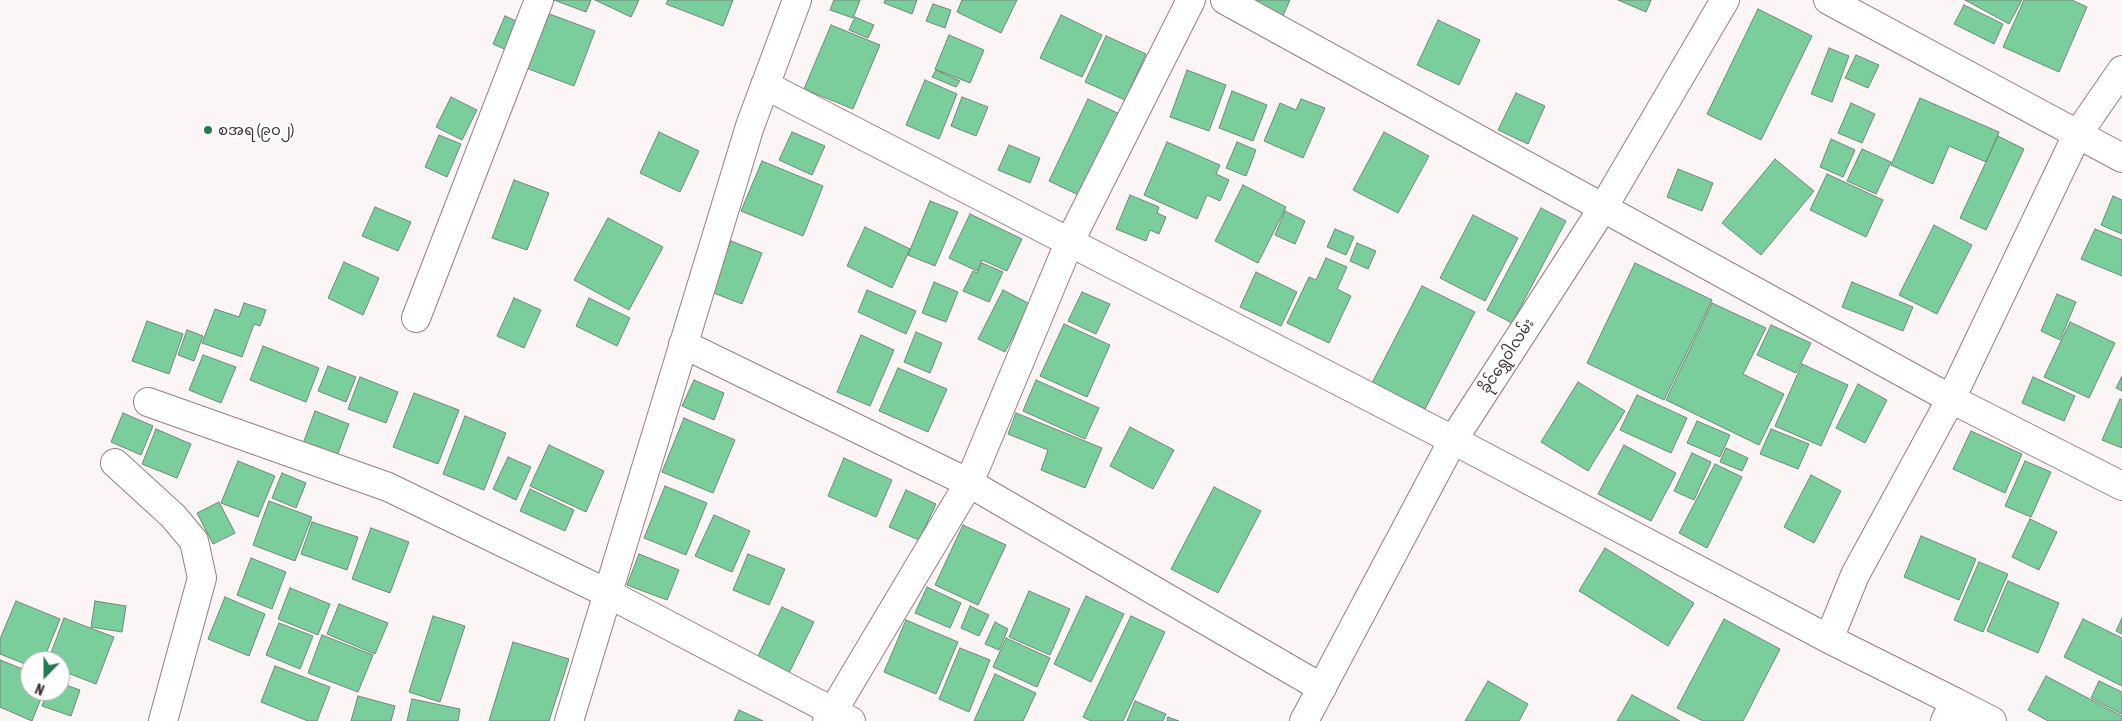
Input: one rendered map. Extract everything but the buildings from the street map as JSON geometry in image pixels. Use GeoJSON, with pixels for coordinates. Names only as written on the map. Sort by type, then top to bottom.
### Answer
{"type":"FeatureCollection","features":[{"type":"Feature","properties":{"kind":"street"},"geometry":{"type":"LineString","coordinates":[[416,318],[539,0]]}},
{"type":"Feature","properties":{"kind":"street"},"geometry":{"type":"LineString","coordinates":[[569,721],[747,135],[797,0]]}},
{"type":"Feature","properties":{"kind":"street"},"geometry":{"type":"LineString","coordinates":[[148,402],[388,487],[608,593],[837,717],[969,483],[1069,243],[1191,0]]}},
{"type":"Feature","properties":{"kind":"street"},"geometry":{"type":"LineString","coordinates":[[1225,0],[1951,399],[2122,486]]}},
{"type":"Feature","properties":{"kind":"street","name":"ခိုင်ရွှေဝါလမ်း"},"geometry":{"type":"LineString","coordinates":[[1304,721],[1453,440],[1603,208],[1724,0]]}},
{"type":"Feature","properties":{"kind":"street"},"geometry":{"type":"LineString","coordinates":[[1828,0],[2122,158]]}},
{"type":"Feature","properties":{"kind":"street"},"geometry":{"type":"LineString","coordinates":[[1830,639],[1855,575],[1951,399],[2077,135],[2122,70]]}},
{"type":"Feature","properties":{"kind":"street"},"geometry":{"type":"LineString","coordinates":[[765,85],[1453,440],[1830,639],[1950,711],[1992,721]]}},
{"type":"Feature","properties":{"kind":"street"},"geometry":{"type":"LineString","coordinates":[[683,344],[969,483],[1322,688]]}},
{"type":"Feature","properties":{"kind":"street"},"geometry":{"type":"LineString","coordinates":[[115,463],[173,516],[194,541],[202,578],[163,721]]}},
{"type":"Feature","properties":{"kind":"place","name":"စအရ (၉၀၂)"},"geometry":{"type":"Point","coordinates":[208,130]}}]}
